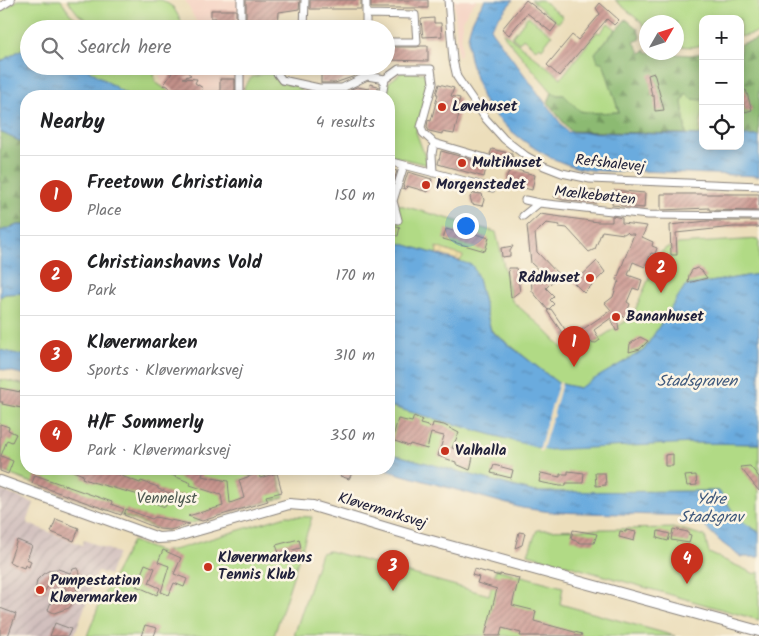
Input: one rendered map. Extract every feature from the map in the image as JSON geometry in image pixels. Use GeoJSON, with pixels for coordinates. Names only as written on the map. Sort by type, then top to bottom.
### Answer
{"type":"FeatureCollection","features":[{"type":"Feature","properties":{"kind":"street"},"geometry":{"type":"LineString","coordinates":[[0,7],[11,0]]}},
{"type":"Feature","properties":{"kind":"street"},"geometry":{"type":"LineString","coordinates":[[240,0],[241,20]]}},
{"type":"Feature","properties":{"kind":"street"},"geometry":{"type":"LineString","coordinates":[[304,20],[305,0]]}},
{"type":"Feature","properties":{"kind":"street"},"geometry":{"type":"LineString","coordinates":[[366,0],[367,20]]}},
{"type":"Feature","properties":{"kind":"street","name":"Refshalevej"},"geometry":{"type":"LineString","coordinates":[[448,0],[453,60],[457,76],[486,119],[504,138],[526,156],[562,173],[590,179],[759,186]]}},
{"type":"Feature","properties":{"kind":"street"},"geometry":{"type":"LineString","coordinates":[[367,14],[415,15],[417,42],[395,42]]}},
{"type":"Feature","properties":{"kind":"street"},"geometry":{"type":"LineString","coordinates":[[395,72],[399,69],[431,70],[433,83],[421,127],[423,133],[434,144],[499,162]]}},
{"type":"Feature","properties":{"kind":"street"},"geometry":{"type":"LineString","coordinates":[[240,75],[240,90]]}},
{"type":"Feature","properties":{"kind":"street"},"geometry":{"type":"LineString","coordinates":[[278,75],[282,80],[319,88],[342,88],[366,76],[385,79]]}},
{"type":"Feature","properties":{"kind":"street"},"geometry":{"type":"LineString","coordinates":[[383,90],[385,79],[391,75]]}},
{"type":"Feature","properties":{"kind":"street"},"geometry":{"type":"LineString","coordinates":[[433,173],[432,154],[434,144]]}},
{"type":"Feature","properties":{"kind":"street"},"geometry":{"type":"LineString","coordinates":[[395,163],[492,188]]}},
{"type":"Feature","properties":{"kind":"street"},"geometry":{"type":"LineString","coordinates":[[395,197],[404,165]]}},
{"type":"Feature","properties":{"kind":"street","name":"Mælkebøtten"},"geometry":{"type":"LineString","coordinates":[[525,200],[648,215],[759,216]]}},
{"type":"Feature","properties":{"kind":"street","name":"Mælkebøtten"},"geometry":{"type":"LineString","coordinates":[[523,216],[540,203]]}},
{"type":"Feature","properties":{"kind":"street"},"geometry":{"type":"LineString","coordinates":[[395,206],[398,220]]}},
{"type":"Feature","properties":{"kind":"street","name":"Kløvermarksvej"},"geometry":{"type":"LineString","coordinates":[[0,481],[158,538],[174,537],[289,504],[313,506],[417,537],[759,631]]}},
{"type":"Feature","properties":{"kind":"shaded area"},"geometry":{"type":"Polygon","coordinates":[[[185,0],[245,0],[246,20],[195,20],[185,0]]]}},
{"type":"Feature","properties":{"kind":"shaded area"},"geometry":{"type":"Polygon","coordinates":[[[454,0],[477,0],[469,9],[462,22],[461,55],[458,57],[454,0]]]}},
{"type":"Feature","properties":{"kind":"shaded area"},"geometry":{"type":"Polygon","coordinates":[[[160,75],[244,75],[243,90],[166,90],[163,88],[160,75]]]}},
{"type":"Feature","properties":{"kind":"shaded area"},"geometry":{"type":"Polygon","coordinates":[[[0,490],[34,503],[27,523],[82,545],[84,540],[118,553],[109,575],[98,571],[74,636],[0,636],[0,490]]]}},
{"type":"Feature","properties":{"kind":"green space"},"geometry":{"type":"Polygon","coordinates":[[[18,0],[61,0],[70,14],[78,20],[20,20],[20,50],[0,62],[0,12],[18,0]]]}},
{"type":"Feature","properties":{"kind":"green space"},"geometry":{"type":"Polygon","coordinates":[[[67,0],[162,0],[173,7],[181,20],[87,20],[79,15],[67,0]]]}},
{"type":"Feature","properties":{"kind":"green space"},"geometry":{"type":"Polygon","coordinates":[[[531,0],[542,0],[563,17],[558,23],[531,0]]]}},
{"type":"Feature","properties":{"kind":"green space"},"geometry":{"type":"Polygon","coordinates":[[[615,0],[759,0],[759,32],[744,36],[744,15],[699,15],[699,46],[692,47],[684,46],[684,15],[639,15],[639,20],[615,0]]]}},
{"type":"Feature","properties":{"kind":"green space"},"geometry":{"type":"Polygon","coordinates":[[[528,16],[552,35],[542,48],[539,46],[536,49],[523,38],[519,43],[512,37],[528,16]]]}},
{"type":"Feature","properties":{"kind":"green space"},"geometry":{"type":"Polygon","coordinates":[[[626,19],[638,29],[639,40],[634,42],[639,50],[639,60],[684,60],[684,55],[699,54],[699,100],[692,99],[686,93],[682,102],[686,134],[570,131],[548,103],[552,92],[557,95],[564,95],[580,111],[592,113],[619,112],[603,62],[598,62],[595,53],[626,19]]]}},
{"type":"Feature","properties":{"kind":"green space"},"geometry":{"type":"Polygon","coordinates":[[[608,23],[616,29],[595,53],[603,62],[619,112],[592,113],[580,111],[564,95],[557,95],[552,92],[505,37],[503,32],[561,78],[597,32],[600,33],[608,23]]]}},
{"type":"Feature","properties":{"kind":"green space"},"geometry":{"type":"Polygon","coordinates":[[[759,39],[759,136],[744,135],[744,43],[759,39]]]}},
{"type":"Feature","properties":{"kind":"green space"},"geometry":{"type":"Polygon","coordinates":[[[402,72],[425,73],[430,77],[416,132],[428,165],[395,157],[395,90],[387,90],[388,83],[402,72]]]}},
{"type":"Feature","properties":{"kind":"green space"},"geometry":{"type":"Polygon","coordinates":[[[97,75],[154,75],[155,82],[167,90],[120,90],[97,75]]]}},
{"type":"Feature","properties":{"kind":"green space"},"geometry":{"type":"Polygon","coordinates":[[[276,75],[301,85],[300,90],[244,90],[244,87],[252,77],[276,75]]]}},
{"type":"Feature","properties":{"kind":"green space"},"geometry":{"type":"Polygon","coordinates":[[[686,93],[692,99],[699,100],[699,135],[686,134],[682,102],[686,93]]]}},
{"type":"Feature","properties":{"kind":"green space"},"geometry":{"type":"Polygon","coordinates":[[[0,132],[20,141],[20,225],[0,231],[0,132]]]}},
{"type":"Feature","properties":{"kind":"green space"},"geometry":{"type":"Polygon","coordinates":[[[395,204],[496,232],[512,301],[542,327],[571,357],[632,317],[660,253],[666,248],[678,244],[759,239],[759,274],[685,286],[644,350],[580,388],[558,383],[491,330],[477,275],[460,261],[395,242],[395,204]]]}},
{"type":"Feature","properties":{"kind":"green space"},"geometry":{"type":"Polygon","coordinates":[[[20,293],[20,355],[0,350],[0,297],[5,294],[20,293]]]}},
{"type":"Feature","properties":{"kind":"green space","name":"Vennelyst"},"geometry":{"type":"Polygon","coordinates":[[[0,379],[20,384],[20,475],[278,475],[284,497],[167,530],[155,528],[0,471],[0,379]]]}},
{"type":"Feature","properties":{"kind":"green space"},"geometry":{"type":"Polygon","coordinates":[[[395,408],[507,439],[759,444],[759,532],[738,519],[719,491],[535,492],[395,455],[395,408]]]}},
{"type":"Feature","properties":{"kind":"green space","name":"Kløvermarkens Tennis Klub"},"geometry":{"type":"Polygon","coordinates":[[[286,516],[312,517],[274,636],[87,636],[101,600],[132,541],[161,552],[177,549],[286,516]]]}},
{"type":"Feature","properties":{"kind":"green space"},"geometry":{"type":"Polygon","coordinates":[[[677,528],[705,536],[709,553],[755,574],[759,572],[759,620],[528,554],[537,530],[677,528]]]}},
{"type":"Feature","properties":{"kind":"green space"},"geometry":{"type":"Polygon","coordinates":[[[329,551],[489,595],[496,569],[563,587],[560,604],[675,636],[294,636],[321,553],[329,551]]]}},
{"type":"Feature","properties":{"kind":"sand"},"geometry":{"type":"Polygon","coordinates":[[[436,247],[463,256],[460,261],[437,254],[436,247]]]}},
{"type":"Feature","properties":{"kind":"water"},"geometry":{"type":"Polygon","coordinates":[[[485,0],[513,0],[491,27],[491,30],[567,132],[699,135],[699,150],[744,150],[744,136],[759,136],[759,176],[591,170],[571,166],[529,145],[504,125],[485,103],[481,94],[469,56],[468,46],[470,29],[478,10],[485,0]]]}},
{"type":"Feature","properties":{"kind":"water"},"geometry":{"type":"Polygon","coordinates":[[[20,50],[20,75],[97,75],[120,90],[20,90],[20,141],[0,132],[0,62],[20,50]]]}},
{"type":"Feature","properties":{"kind":"water"},"geometry":{"type":"Polygon","coordinates":[[[20,225],[20,293],[5,294],[0,297],[0,231],[20,225]]]}},
{"type":"Feature","properties":{"kind":"water","name":"Stadsgraven"},"geometry":{"type":"Polygon","coordinates":[[[395,242],[472,265],[477,275],[491,331],[558,383],[579,388],[644,350],[685,286],[759,274],[759,444],[694,443],[546,450],[395,408],[395,242]]]}},
{"type":"Feature","properties":{"kind":"water"},"geometry":{"type":"Polygon","coordinates":[[[0,350],[20,355],[20,374],[0,369],[0,350]]]}},
{"type":"Feature","properties":{"kind":"water","name":"Ydre Stadsgrav"},"geometry":{"type":"Polygon","coordinates":[[[395,455],[535,492],[719,491],[738,519],[759,532],[759,557],[741,557],[722,543],[694,516],[551,512],[522,508],[395,473],[395,455]]]}},
{"type":"Feature","properties":{"kind":"pier"},"geometry":{"type":"Polygon","coordinates":[[[559,382],[562,383],[554,413],[555,416],[552,419],[542,452],[539,451],[546,421],[559,382]]]}},
{"type":"Feature","properties":{"kind":"building"},"geometry":{"type":"Polygon","coordinates":[[[246,0],[300,0],[299,9],[279,12],[278,20],[246,20],[246,0]]]}},
{"type":"Feature","properties":{"kind":"building"},"geometry":{"type":"Polygon","coordinates":[[[310,0],[361,0],[361,9],[310,9],[310,0]]]}},
{"type":"Feature","properties":{"kind":"building"},"geometry":{"type":"Polygon","coordinates":[[[371,0],[428,0],[428,8],[371,8],[371,0]]]}},
{"type":"Feature","properties":{"kind":"building"},"geometry":{"type":"Polygon","coordinates":[[[526,0],[557,24],[551,32],[527,13],[509,35],[502,29],[526,0]]]}},
{"type":"Feature","properties":{"kind":"building"},"geometry":{"type":"Polygon","coordinates":[[[600,3],[619,20],[614,25],[607,19],[559,76],[547,65],[572,35],[578,40],[600,14],[596,8],[600,3]]]}},
{"type":"Feature","properties":{"kind":"building"},"geometry":{"type":"Polygon","coordinates":[[[211,10],[236,10],[236,20],[216,20],[216,18],[211,18],[211,10]]]}},
{"type":"Feature","properties":{"kind":"building"},"geometry":{"type":"Polygon","coordinates":[[[434,18],[434,23],[441,23],[442,36],[423,37],[421,20],[434,18]]]}},
{"type":"Feature","properties":{"kind":"building"},"geometry":{"type":"Polygon","coordinates":[[[428,46],[428,61],[395,60],[395,47],[428,46]]]}},
{"type":"Feature","properties":{"kind":"building"},"geometry":{"type":"Polygon","coordinates":[[[654,73],[664,110],[655,111],[654,96],[652,96],[648,75],[654,73]]]}},
{"type":"Feature","properties":{"kind":"building"},"geometry":{"type":"Polygon","coordinates":[[[171,75],[191,75],[183,78],[197,79],[195,83],[203,88],[202,90],[174,90],[166,85],[163,86],[171,75]]]}},
{"type":"Feature","properties":{"kind":"building"},"geometry":{"type":"Polygon","coordinates":[[[321,75],[355,75],[335,83],[321,83],[321,75]]]}},
{"type":"Feature","properties":{"kind":"building"},"geometry":{"type":"Polygon","coordinates":[[[220,79],[235,79],[235,90],[220,90],[220,79]]]}},
{"type":"Feature","properties":{"kind":"building"},"geometry":{"type":"Polygon","coordinates":[[[370,84],[378,86],[378,90],[351,90],[357,87],[369,89],[370,84]]]}},
{"type":"Feature","properties":{"kind":"building","name":"Løvehuset"},"geometry":{"type":"Polygon","coordinates":[[[439,84],[454,88],[451,96],[460,98],[457,109],[460,110],[454,134],[429,131],[427,127],[428,120],[431,121],[439,84]]]}},
{"type":"Feature","properties":{"kind":"building"},"geometry":{"type":"Polygon","coordinates":[[[744,90],[746,90],[752,110],[745,112],[744,108],[744,90]]]}},
{"type":"Feature","properties":{"kind":"building"},"geometry":{"type":"Polygon","coordinates":[[[492,149],[512,154],[512,157],[517,159],[516,165],[504,163],[502,158],[490,154],[492,149]]]}},
{"type":"Feature","properties":{"kind":"building","name":"Multihuset"},"geometry":{"type":"Polygon","coordinates":[[[441,151],[487,164],[484,177],[438,164],[441,151]]]}},
{"type":"Feature","properties":{"kind":"building"},"geometry":{"type":"Polygon","coordinates":[[[513,169],[535,175],[532,190],[509,184],[506,180],[508,173],[513,169]]]}},
{"type":"Feature","properties":{"kind":"building"},"geometry":{"type":"Polygon","coordinates":[[[408,172],[432,179],[428,192],[407,186],[406,189],[403,188],[408,172]]]}},
{"type":"Feature","properties":{"kind":"building"},"geometry":{"type":"Polygon","coordinates":[[[558,185],[567,188],[597,191],[596,203],[563,200],[554,197],[558,185]]]}},
{"type":"Feature","properties":{"kind":"building"},"geometry":{"type":"Polygon","coordinates":[[[613,190],[645,193],[644,208],[612,205],[613,190]]]}},
{"type":"Feature","properties":{"kind":"building"},"geometry":{"type":"Polygon","coordinates":[[[474,193],[482,194],[484,200],[482,206],[472,204],[470,197],[474,193]]]}},
{"type":"Feature","properties":{"kind":"building"},"geometry":{"type":"Polygon","coordinates":[[[661,194],[759,194],[759,211],[709,210],[709,208],[661,210],[661,194]]]}},
{"type":"Feature","properties":{"kind":"building"},"geometry":{"type":"Polygon","coordinates":[[[540,214],[598,222],[612,222],[612,216],[622,218],[622,223],[647,226],[642,237],[653,242],[652,246],[657,248],[655,254],[651,253],[645,267],[633,262],[628,275],[642,280],[639,290],[633,288],[627,302],[630,304],[628,310],[631,316],[617,317],[619,330],[616,331],[611,318],[594,330],[600,340],[596,343],[577,341],[576,334],[611,310],[605,303],[613,297],[619,283],[617,279],[634,234],[602,231],[595,249],[589,252],[567,228],[546,223],[535,233],[537,252],[559,275],[546,288],[554,296],[550,300],[554,304],[548,310],[532,291],[531,275],[543,274],[531,263],[527,226],[540,214]]]}},
{"type":"Feature","properties":{"kind":"building"},"geometry":{"type":"Polygon","coordinates":[[[707,221],[759,221],[759,227],[733,227],[676,233],[677,255],[671,255],[670,225],[707,221]]]}},
{"type":"Feature","properties":{"kind":"building"},"geometry":{"type":"Polygon","coordinates":[[[395,226],[400,227],[398,236],[395,235],[395,226]]]}},
{"type":"Feature","properties":{"kind":"building"},"geometry":{"type":"Polygon","coordinates":[[[446,229],[464,234],[465,231],[489,238],[485,251],[443,239],[446,229]]]}},
{"type":"Feature","properties":{"kind":"building"},"geometry":{"type":"Polygon","coordinates":[[[513,246],[510,256],[502,257],[501,248],[513,246]]]}},
{"type":"Feature","properties":{"kind":"building","name":"Rådhuset"},"geometry":{"type":"Polygon","coordinates":[[[597,261],[605,272],[584,293],[574,283],[597,261]]]}},
{"type":"Feature","properties":{"kind":"building"},"geometry":{"type":"Polygon","coordinates":[[[508,268],[516,268],[520,291],[511,298],[508,268]]]}},
{"type":"Feature","properties":{"kind":"building"},"geometry":{"type":"Polygon","coordinates":[[[697,268],[707,278],[688,283],[692,270],[697,268]]]}},
{"type":"Feature","properties":{"kind":"building"},"geometry":{"type":"Polygon","coordinates":[[[551,309],[573,341],[570,344],[547,311],[551,309]]]}},
{"type":"Feature","properties":{"kind":"building"},"geometry":{"type":"Polygon","coordinates":[[[640,337],[648,341],[640,349],[629,352],[630,344],[640,337]]]}},
{"type":"Feature","properties":{"kind":"building"},"geometry":{"type":"Polygon","coordinates":[[[0,388],[20,392],[20,408],[0,402],[0,388]]]}},
{"type":"Feature","properties":{"kind":"building"},"geometry":{"type":"Polygon","coordinates":[[[414,416],[422,420],[420,424],[432,427],[433,423],[444,425],[459,433],[452,448],[466,452],[465,454],[473,457],[470,470],[456,464],[456,462],[438,456],[444,436],[431,433],[427,449],[395,441],[395,430],[398,419],[412,422],[414,416]]]}},
{"type":"Feature","properties":{"kind":"building"},"geometry":{"type":"Polygon","coordinates":[[[0,424],[9,427],[8,430],[16,434],[12,442],[7,440],[1,456],[13,461],[8,474],[0,471],[0,424]]]}},
{"type":"Feature","properties":{"kind":"building"},"geometry":{"type":"Polygon","coordinates":[[[673,454],[673,466],[665,466],[665,455],[673,454]]]}},
{"type":"Feature","properties":{"kind":"building"},"geometry":{"type":"Polygon","coordinates":[[[494,465],[513,470],[511,478],[491,473],[494,465]]]}},
{"type":"Feature","properties":{"kind":"building"},"geometry":{"type":"Polygon","coordinates":[[[750,466],[759,477],[759,491],[740,467],[750,466]]]}},
{"type":"Feature","properties":{"kind":"building"},"geometry":{"type":"Polygon","coordinates":[[[568,471],[584,473],[583,483],[566,483],[566,486],[560,486],[539,482],[541,473],[560,477],[560,474],[568,474],[568,471]]]}},
{"type":"Feature","properties":{"kind":"building"},"geometry":{"type":"Polygon","coordinates":[[[595,473],[605,473],[606,485],[596,486],[595,473]]]}},
{"type":"Feature","properties":{"kind":"building"},"geometry":{"type":"Polygon","coordinates":[[[35,475],[112,502],[111,504],[124,509],[121,515],[32,483],[35,475]]]}},
{"type":"Feature","properties":{"kind":"building"},"geometry":{"type":"Polygon","coordinates":[[[83,475],[119,475],[140,483],[141,481],[179,496],[180,494],[187,496],[183,507],[168,502],[165,507],[141,498],[139,495],[82,478],[83,475]]]}},
{"type":"Feature","properties":{"kind":"building"},"geometry":{"type":"Polygon","coordinates":[[[172,475],[202,475],[228,481],[230,503],[244,498],[239,480],[253,475],[259,475],[260,478],[278,475],[282,492],[266,496],[268,501],[202,521],[188,516],[223,506],[221,495],[190,485],[191,483],[172,475]]]}},
{"type":"Feature","properties":{"kind":"building"},"geometry":{"type":"Polygon","coordinates":[[[340,475],[351,475],[349,479],[340,475]]]}},
{"type":"Feature","properties":{"kind":"building"},"geometry":{"type":"Polygon","coordinates":[[[696,475],[697,485],[687,486],[685,476],[696,475]]]}},
{"type":"Feature","properties":{"kind":"building"},"geometry":{"type":"Polygon","coordinates":[[[126,509],[152,519],[155,517],[190,524],[170,530],[159,529],[124,515],[126,509]]]}},
{"type":"Feature","properties":{"kind":"building"},"geometry":{"type":"Polygon","coordinates":[[[56,519],[79,528],[74,541],[51,532],[56,519]]]}},
{"type":"Feature","properties":{"kind":"building"},"geometry":{"type":"Polygon","coordinates":[[[673,529],[688,532],[691,535],[689,543],[671,540],[673,529]]]}},
{"type":"Feature","properties":{"kind":"building"},"geometry":{"type":"Polygon","coordinates":[[[573,530],[597,534],[594,543],[581,543],[571,539],[573,530]]]}},
{"type":"Feature","properties":{"kind":"building"},"geometry":{"type":"Polygon","coordinates":[[[626,530],[636,532],[634,541],[619,537],[620,531],[626,532],[626,530]]]}},
{"type":"Feature","properties":{"kind":"building"},"geometry":{"type":"Polygon","coordinates":[[[658,531],[670,534],[668,541],[657,538],[658,531]]]}},
{"type":"Feature","properties":{"kind":"building"},"geometry":{"type":"Polygon","coordinates":[[[519,532],[525,533],[522,545],[515,548],[519,532]]]}},
{"type":"Feature","properties":{"kind":"building"},"geometry":{"type":"Polygon","coordinates":[[[299,539],[301,548],[279,553],[276,545],[299,539]]]}},
{"type":"Feature","properties":{"kind":"building"},"geometry":{"type":"Polygon","coordinates":[[[17,540],[32,546],[27,559],[31,561],[29,567],[25,565],[24,568],[9,562],[17,540]]]}},
{"type":"Feature","properties":{"kind":"building"},"geometry":{"type":"Polygon","coordinates":[[[163,550],[181,558],[174,574],[187,579],[184,587],[174,583],[169,595],[161,592],[169,566],[158,562],[163,550]]]}},
{"type":"Feature","properties":{"kind":"building"},"geometry":{"type":"Polygon","coordinates":[[[145,564],[155,568],[149,583],[160,588],[157,595],[136,586],[145,564]]]}},
{"type":"Feature","properties":{"kind":"building","name":"Pumpestation Kløvermarken"},"geometry":{"type":"Polygon","coordinates":[[[77,568],[81,576],[94,581],[76,583],[77,594],[69,608],[54,613],[48,610],[52,599],[62,598],[66,589],[57,581],[49,584],[45,591],[35,593],[37,580],[50,570],[58,569],[70,573],[73,569],[77,568]]]}},
{"type":"Feature","properties":{"kind":"building"},"geometry":{"type":"Polygon","coordinates":[[[474,569],[500,576],[500,574],[519,578],[512,605],[536,611],[534,621],[582,634],[581,636],[520,636],[521,633],[502,628],[500,636],[485,636],[497,589],[477,583],[479,577],[472,575],[474,569]]]}},
{"type":"Feature","properties":{"kind":"building"},"geometry":{"type":"Polygon","coordinates":[[[0,608],[16,614],[8,636],[0,636],[0,608]]]}},
{"type":"Feature","properties":{"kind":"building"},"geometry":{"type":"Polygon","coordinates":[[[55,623],[71,629],[68,636],[50,636],[55,623]]]}},
{"type":"Feature","properties":{"kind":"building"},"geometry":{"type":"Polygon","coordinates":[[[145,625],[157,628],[154,636],[141,636],[145,625]]]}},
{"type":"Feature","properties":{"kind":"place","name":"Løvehuset"},"geometry":{"type":"Point","coordinates":[442,107]}},
{"type":"Feature","properties":{"kind":"place","name":"Multihuset"},"geometry":{"type":"Point","coordinates":[462,163]}},
{"type":"Feature","properties":{"kind":"place","name":"Morgenstedet"},"geometry":{"type":"Point","coordinates":[426,185]}},
{"type":"Feature","properties":{"kind":"place","name":"Rådhuset"},"geometry":{"type":"Point","coordinates":[590,278]}},
{"type":"Feature","properties":{"kind":"place","name":"Christianshavns Vold"},"geometry":{"type":"Point","coordinates":[661,293]}},
{"type":"Feature","properties":{"kind":"place","name":"Bananhuset"},"geometry":{"type":"Point","coordinates":[616,317]}},
{"type":"Feature","properties":{"kind":"place","name":"Freetown Christiania"},"geometry":{"type":"Point","coordinates":[574,367]}},
{"type":"Feature","properties":{"kind":"place","name":"Valhalla"},"geometry":{"type":"Point","coordinates":[445,451]}},
{"type":"Feature","properties":{"kind":"place","name":"Kløvermarkens Tennis Klub"},"geometry":{"type":"Point","coordinates":[208,567]}},
{"type":"Feature","properties":{"kind":"place","name":"H/F Sommerly"},"geometry":{"type":"Point","coordinates":[687,584]}},
{"type":"Feature","properties":{"kind":"place","name":"Pumpestation Kløvermarken"},"geometry":{"type":"Point","coordinates":[40,590]}},
{"type":"Feature","properties":{"kind":"place","name":"Kløvermarken"},"geometry":{"type":"Point","coordinates":[393,591]}}]}
